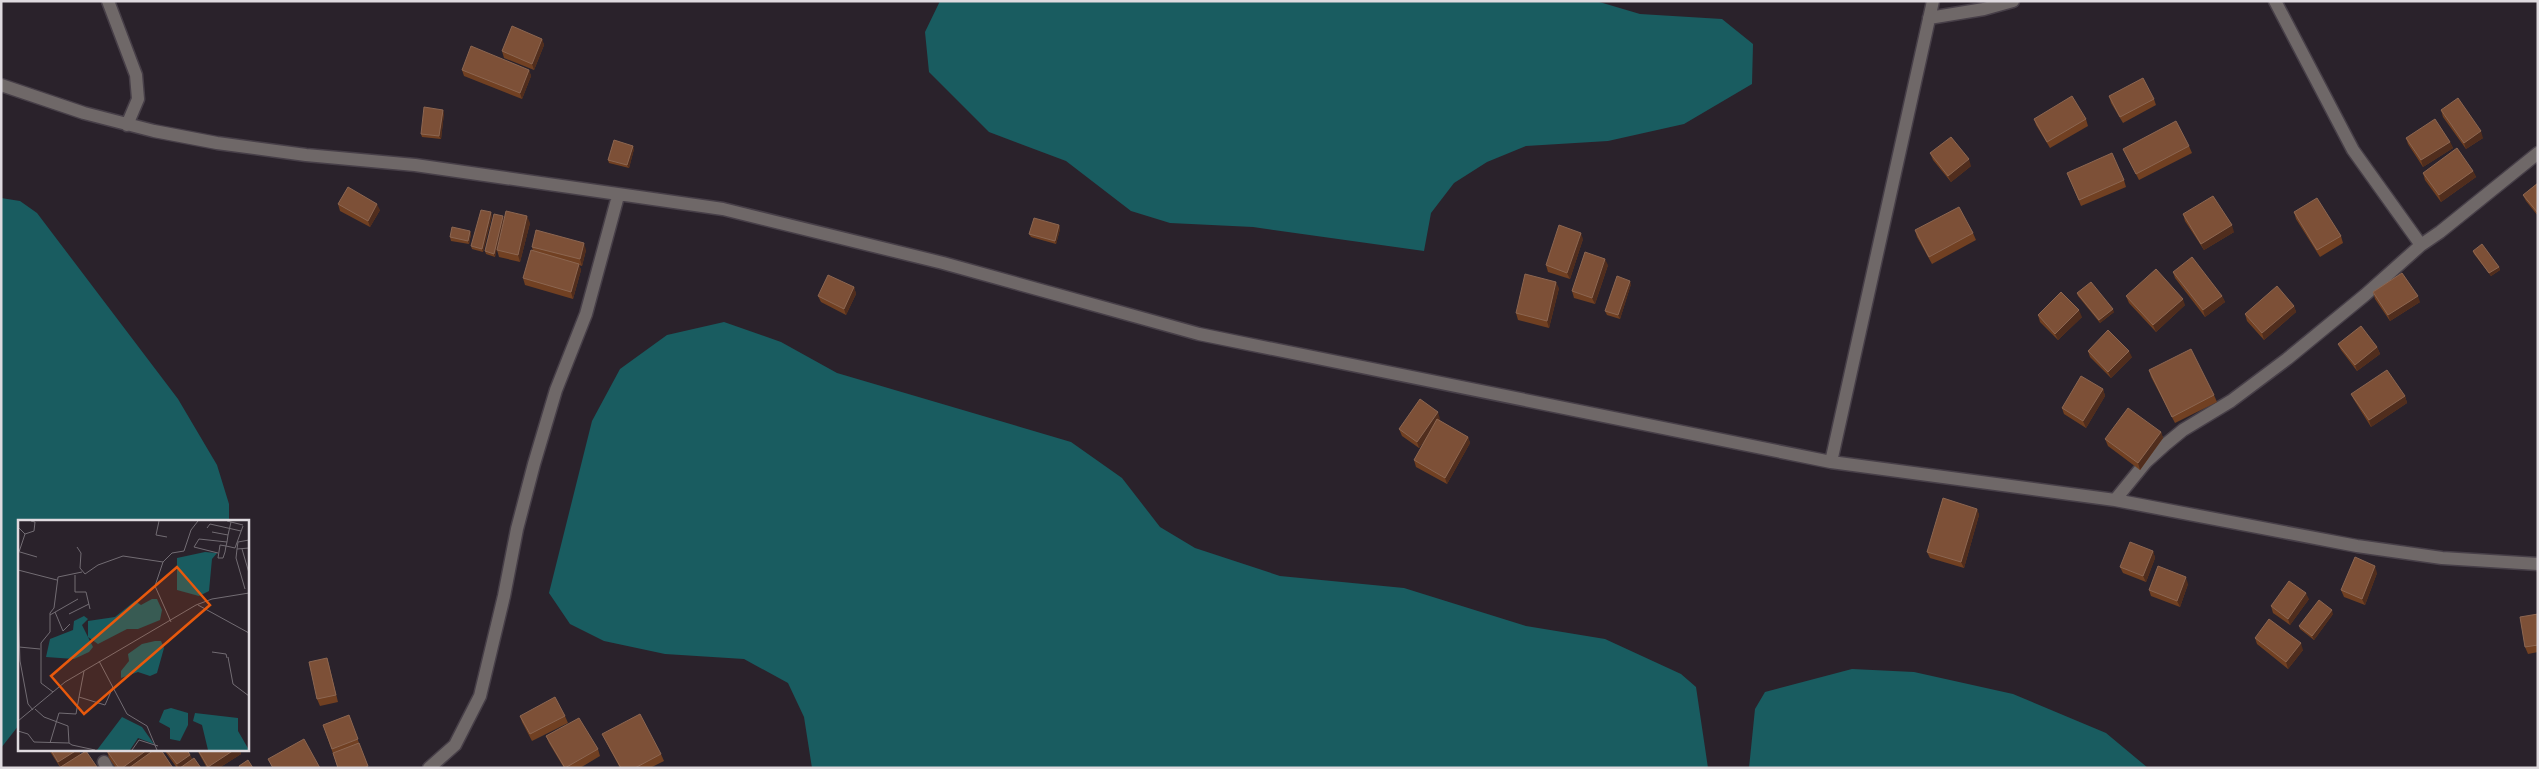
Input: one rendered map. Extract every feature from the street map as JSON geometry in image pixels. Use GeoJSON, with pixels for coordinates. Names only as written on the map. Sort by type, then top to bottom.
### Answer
{"type":"FeatureCollection","features":[{"type":"Feature","properties":{"kind":"street"},"geometry":{"type":"LineString","coordinates":[[108,1],[136,75],[138,98],[127,124]]}},
{"type":"Feature","properties":{"kind":"street"},"geometry":{"type":"LineString","coordinates":[[1831,462],[1933,1]]}},
{"type":"Feature","properties":{"kind":"street"},"geometry":{"type":"LineString","coordinates":[[1929,18],[1984,9],[2013,1]]}},
{"type":"Feature","properties":{"kind":"street"},"geometry":{"type":"LineString","coordinates":[[2274,1],[2353,150],[2421,245]]}},
{"type":"Feature","properties":{"kind":"street"},"geometry":{"type":"LineString","coordinates":[[1,85],[84,114],[217,143],[306,156],[414,165],[618,196],[723,209],[943,263],[1199,334],[1831,462],[2115,500],[2357,546],[2442,558],[2538,564]]}},
{"type":"Feature","properties":{"kind":"street"},"geometry":{"type":"LineString","coordinates":[[2115,500],[2146,462],[2183,430],[2231,401],[2287,359],[2365,295],[2421,245],[2440,232],[2538,153]]}},
{"type":"Feature","properties":{"kind":"street"},"geometry":{"type":"LineString","coordinates":[[429,768],[455,745],[480,696],[504,596],[517,529],[534,464],[556,390],[586,314],[618,196]]}},
{"type":"Feature","properties":{"kind":"water"},"geometry":{"type":"Polygon","coordinates":[[[940,1],[1596,1],[1640,14],[1722,19],[1753,44],[1752,84],[1684,124],[1608,141],[1526,146],[1487,162],[1454,183],[1431,213],[1424,251],[1253,227],[1170,223],[1131,211],[1066,161],[989,132],[929,72],[925,32],[940,1]]]}},
{"type":"Feature","properties":{"kind":"water"},"geometry":{"type":"Polygon","coordinates":[[[1,198],[20,201],[37,213],[178,399],[217,465],[229,504],[229,520],[18,520],[18,726],[1,748],[1,198]]]}},
{"type":"Feature","properties":{"kind":"water"},"geometry":{"type":"Polygon","coordinates":[[[724,322],[781,342],[837,373],[1071,442],[1122,478],[1160,527],[1195,548],[1280,576],[1404,588],[1526,626],[1605,639],[1681,674],[1696,687],[1708,768],[812,768],[804,717],[788,683],[744,659],[665,654],[604,641],[570,624],[549,593],[592,421],[620,369],[667,335],[724,322]]]}},
{"type":"Feature","properties":{"kind":"water"},"geometry":{"type":"Polygon","coordinates":[[[1852,669],[1914,672],[2013,694],[2106,733],[2148,768],[1749,768],[1755,709],[1765,692],[1852,669]]]}},
{"type":"Feature","properties":{"kind":"building"},"geometry":{"type":"Polygon","coordinates":[[[512,26],[542,39],[532,64],[502,51],[512,26]]]}},
{"type":"Feature","properties":{"kind":"building"},"geometry":{"type":"Polygon","coordinates":[[[471,46],[529,70],[520,93],[462,70],[471,46]]]}},
{"type":"Feature","properties":{"kind":"building"},"geometry":{"type":"Polygon","coordinates":[[[2143,78],[2154,99],[2120,117],[2109,96],[2143,78]]]}},
{"type":"Feature","properties":{"kind":"building"},"geometry":{"type":"Polygon","coordinates":[[[2072,96],[2086,119],[2047,142],[2034,119],[2072,96]]]}},
{"type":"Feature","properties":{"kind":"building"},"geometry":{"type":"Polygon","coordinates":[[[2458,98],[2481,131],[2464,143],[2441,110],[2458,98]]]}},
{"type":"Feature","properties":{"kind":"building"},"geometry":{"type":"Polygon","coordinates":[[[424,107],[443,110],[439,136],[421,134],[424,107]]]}},
{"type":"Feature","properties":{"kind":"building"},"geometry":{"type":"Polygon","coordinates":[[[2435,119],[2450,142],[2421,160],[2406,138],[2435,119]]]}},
{"type":"Feature","properties":{"kind":"building"},"geometry":{"type":"Polygon","coordinates":[[[2176,121],[2189,146],[2136,174],[2123,149],[2176,121]]]}},
{"type":"Feature","properties":{"kind":"building"},"geometry":{"type":"Polygon","coordinates":[[[1951,137],[1969,159],[1948,176],[1930,153],[1951,137]]]}},
{"type":"Feature","properties":{"kind":"building"},"geometry":{"type":"Polygon","coordinates":[[[614,140],[633,146],[627,165],[608,160],[614,140]]]}},
{"type":"Feature","properties":{"kind":"building"},"geometry":{"type":"Polygon","coordinates":[[[2457,148],[2473,171],[2439,195],[2423,173],[2457,148]]]}},
{"type":"Feature","properties":{"kind":"building"},"geometry":{"type":"Polygon","coordinates":[[[2112,153],[2124,180],[2079,200],[2067,173],[2112,153]]]}},
{"type":"Feature","properties":{"kind":"building"},"geometry":{"type":"Polygon","coordinates":[[[2538,183],[2538,213],[2523,195],[2538,183]]]}},
{"type":"Feature","properties":{"kind":"building"},"geometry":{"type":"Polygon","coordinates":[[[348,187],[377,204],[368,221],[338,204],[348,187]]]}},
{"type":"Feature","properties":{"kind":"building"},"geometry":{"type":"Polygon","coordinates":[[[2213,196],[2232,225],[2201,244],[2183,214],[2213,196]]]}},
{"type":"Feature","properties":{"kind":"building"},"geometry":{"type":"Polygon","coordinates":[[[2317,198],[2341,236],[2317,250],[2294,212],[2317,198]]]}},
{"type":"Feature","properties":{"kind":"building"},"geometry":{"type":"Polygon","coordinates":[[[1959,207],[1973,233],[1929,257],[1915,230],[1959,207]]]}},
{"type":"Feature","properties":{"kind":"building"},"geometry":{"type":"Polygon","coordinates":[[[481,210],[491,212],[482,249],[471,246],[481,210]]]}},
{"type":"Feature","properties":{"kind":"building"},"geometry":{"type":"Polygon","coordinates":[[[506,211],[527,216],[518,255],[497,250],[506,211]]]}},
{"type":"Feature","properties":{"kind":"building"},"geometry":{"type":"Polygon","coordinates":[[[494,214],[503,216],[494,254],[485,251],[494,214]]]}},
{"type":"Feature","properties":{"kind":"building"},"geometry":{"type":"Polygon","coordinates":[[[1034,218],[1059,225],[1055,241],[1029,234],[1034,218]]]}},
{"type":"Feature","properties":{"kind":"building"},"geometry":{"type":"Polygon","coordinates":[[[1559,225],[1581,233],[1567,273],[1546,265],[1559,225]]]}},
{"type":"Feature","properties":{"kind":"building"},"geometry":{"type":"Polygon","coordinates":[[[452,227],[470,231],[468,241],[450,237],[452,227]]]}},
{"type":"Feature","properties":{"kind":"building"},"geometry":{"type":"Polygon","coordinates":[[[536,230],[584,243],[580,259],[532,247],[536,230]]]}},
{"type":"Feature","properties":{"kind":"building"},"geometry":{"type":"Polygon","coordinates":[[[2482,244],[2499,267],[2489,273],[2473,251],[2482,244]]]}},
{"type":"Feature","properties":{"kind":"building"},"geometry":{"type":"Polygon","coordinates":[[[531,250],[579,264],[571,292],[523,278],[531,250]]]}},
{"type":"Feature","properties":{"kind":"building"},"geometry":{"type":"Polygon","coordinates":[[[1585,252],[1605,259],[1592,298],[1572,291],[1585,252]]]}},
{"type":"Feature","properties":{"kind":"building"},"geometry":{"type":"Polygon","coordinates":[[[2192,257],[2222,296],[2203,310],[2173,272],[2192,257]]]}},
{"type":"Feature","properties":{"kind":"building"},"geometry":{"type":"Polygon","coordinates":[[[2156,269],[2183,299],[2153,325],[2126,296],[2156,269]]]}},
{"type":"Feature","properties":{"kind":"building"},"geometry":{"type":"Polygon","coordinates":[[[2402,273],[2418,296],[2388,315],[2373,292],[2402,273]]]}},
{"type":"Feature","properties":{"kind":"building"},"geometry":{"type":"Polygon","coordinates":[[[1525,274],[1556,282],[1547,321],[1516,313],[1525,274]]]}},
{"type":"Feature","properties":{"kind":"building"},"geometry":{"type":"Polygon","coordinates":[[[828,275],[854,287],[844,309],[818,296],[828,275]]]}},
{"type":"Feature","properties":{"kind":"building"},"geometry":{"type":"Polygon","coordinates":[[[1617,276],[1630,281],[1618,315],[1605,311],[1617,276]]]}},
{"type":"Feature","properties":{"kind":"building"},"geometry":{"type":"Polygon","coordinates":[[[2091,282],[2113,309],[2099,320],[2077,293],[2091,282]]]}},
{"type":"Feature","properties":{"kind":"building"},"geometry":{"type":"Polygon","coordinates":[[[2277,286],[2294,306],[2262,333],[2245,314],[2277,286]]]}},
{"type":"Feature","properties":{"kind":"building"},"geometry":{"type":"Polygon","coordinates":[[[2061,292],[2079,310],[2055,334],[2038,315],[2061,292]]]}},
{"type":"Feature","properties":{"kind":"building"},"geometry":{"type":"Polygon","coordinates":[[[2361,326],[2377,347],[2355,365],[2338,344],[2361,326]]]}},
{"type":"Feature","properties":{"kind":"building"},"geometry":{"type":"Polygon","coordinates":[[[2108,330],[2129,351],[2108,372],[2088,351],[2108,330]]]}},
{"type":"Feature","properties":{"kind":"building"},"geometry":{"type":"Polygon","coordinates":[[[2191,349],[2214,395],[2172,417],[2149,370],[2191,349]]]}},
{"type":"Feature","properties":{"kind":"building"},"geometry":{"type":"Polygon","coordinates":[[[2387,370],[2405,396],[2369,420],[2351,394],[2387,370]]]}},
{"type":"Feature","properties":{"kind":"building"},"geometry":{"type":"Polygon","coordinates":[[[2081,376],[2103,389],[2083,421],[2062,408],[2081,376]]]}},
{"type":"Feature","properties":{"kind":"building"},"geometry":{"type":"Polygon","coordinates":[[[1420,399],[1438,412],[1417,442],[1399,429],[1420,399]]]}},
{"type":"Feature","properties":{"kind":"building"},"geometry":{"type":"Polygon","coordinates":[[[2128,408],[2161,432],[2138,463],[2105,439],[2128,408]]]}},
{"type":"Feature","properties":{"kind":"building"},"geometry":{"type":"Polygon","coordinates":[[[1437,419],[1468,437],[1445,478],[1414,460],[1437,419]]]}},
{"type":"Feature","properties":{"kind":"building"},"geometry":{"type":"Polygon","coordinates":[[[1943,498],[1977,509],[1961,562],[1927,552],[1943,498]]]}},
{"type":"Feature","properties":{"kind":"building"},"geometry":{"type":"Polygon","coordinates":[[[2130,542],[2153,551],[2143,576],[2120,567],[2130,542]]]}},
{"type":"Feature","properties":{"kind":"building"},"geometry":{"type":"Polygon","coordinates":[[[2355,557],[2375,566],[2362,599],[2341,590],[2355,557]]]}},
{"type":"Feature","properties":{"kind":"building"},"geometry":{"type":"Polygon","coordinates":[[[2158,566],[2186,577],[2177,601],[2149,590],[2158,566]]]}},
{"type":"Feature","properties":{"kind":"building"},"geometry":{"type":"Polygon","coordinates":[[[2289,581],[2306,593],[2288,619],[2271,606],[2289,581]]]}},
{"type":"Feature","properties":{"kind":"building"},"geometry":{"type":"Polygon","coordinates":[[[2319,600],[2332,610],[2312,636],[2299,626],[2319,600]]]}},
{"type":"Feature","properties":{"kind":"building"},"geometry":{"type":"Polygon","coordinates":[[[2538,614],[2538,645],[2525,647],[2520,617],[2538,614]]]}},
{"type":"Feature","properties":{"kind":"building"},"geometry":{"type":"Polygon","coordinates":[[[2269,619],[2301,643],[2286,662],[2255,638],[2269,619]]]}},
{"type":"Feature","properties":{"kind":"building"},"geometry":{"type":"Polygon","coordinates":[[[327,658],[336,695],[317,699],[309,662],[327,658]]]}},
{"type":"Feature","properties":{"kind":"building"},"geometry":{"type":"Polygon","coordinates":[[[555,697],[565,716],[530,734],[520,716],[555,697]]]}},
{"type":"Feature","properties":{"kind":"building"},"geometry":{"type":"Polygon","coordinates":[[[640,714],[661,754],[635,768],[621,768],[602,734],[640,714]]]}},
{"type":"Feature","properties":{"kind":"building"},"geometry":{"type":"Polygon","coordinates":[[[349,715],[358,739],[332,749],[323,725],[349,715]]]}},
{"type":"Feature","properties":{"kind":"building"},"geometry":{"type":"Polygon","coordinates":[[[579,718],[598,749],[565,768],[546,736],[579,718]]]}},
{"type":"Feature","properties":{"kind":"building"},"geometry":{"type":"Polygon","coordinates":[[[304,739],[320,768],[273,768],[268,759],[304,739]]]}},
{"type":"Feature","properties":{"kind":"building"},"geometry":{"type":"Polygon","coordinates":[[[359,743],[368,766],[364,768],[338,768],[333,753],[359,743]]]}},
{"type":"Feature","properties":{"kind":"building"},"geometry":{"type":"Polygon","coordinates":[[[52,752],[74,752],[58,762],[52,752]]]}},
{"type":"Feature","properties":{"kind":"building"},"geometry":{"type":"Polygon","coordinates":[[[84,752],[87,752],[97,767],[59,768],[84,752]]]}},
{"type":"Feature","properties":{"kind":"building"},"geometry":{"type":"Polygon","coordinates":[[[108,752],[144,752],[122,768],[119,768],[108,752]]]}},
{"type":"Feature","properties":{"kind":"building"},"geometry":{"type":"Polygon","coordinates":[[[151,752],[162,752],[173,768],[129,768],[151,752]]]}},
{"type":"Feature","properties":{"kind":"building"},"geometry":{"type":"Polygon","coordinates":[[[168,752],[188,752],[190,755],[177,764],[168,752]]]}},
{"type":"Feature","properties":{"kind":"building"},"geometry":{"type":"Polygon","coordinates":[[[199,752],[231,752],[208,767],[199,752]]]}},
{"type":"Feature","properties":{"kind":"building"},"geometry":{"type":"Polygon","coordinates":[[[194,758],[201,768],[180,768],[194,758]]]}},
{"type":"Feature","properties":{"kind":"building"},"geometry":{"type":"Polygon","coordinates":[[[248,760],[253,768],[240,768],[239,766],[248,760]]]}}]}
